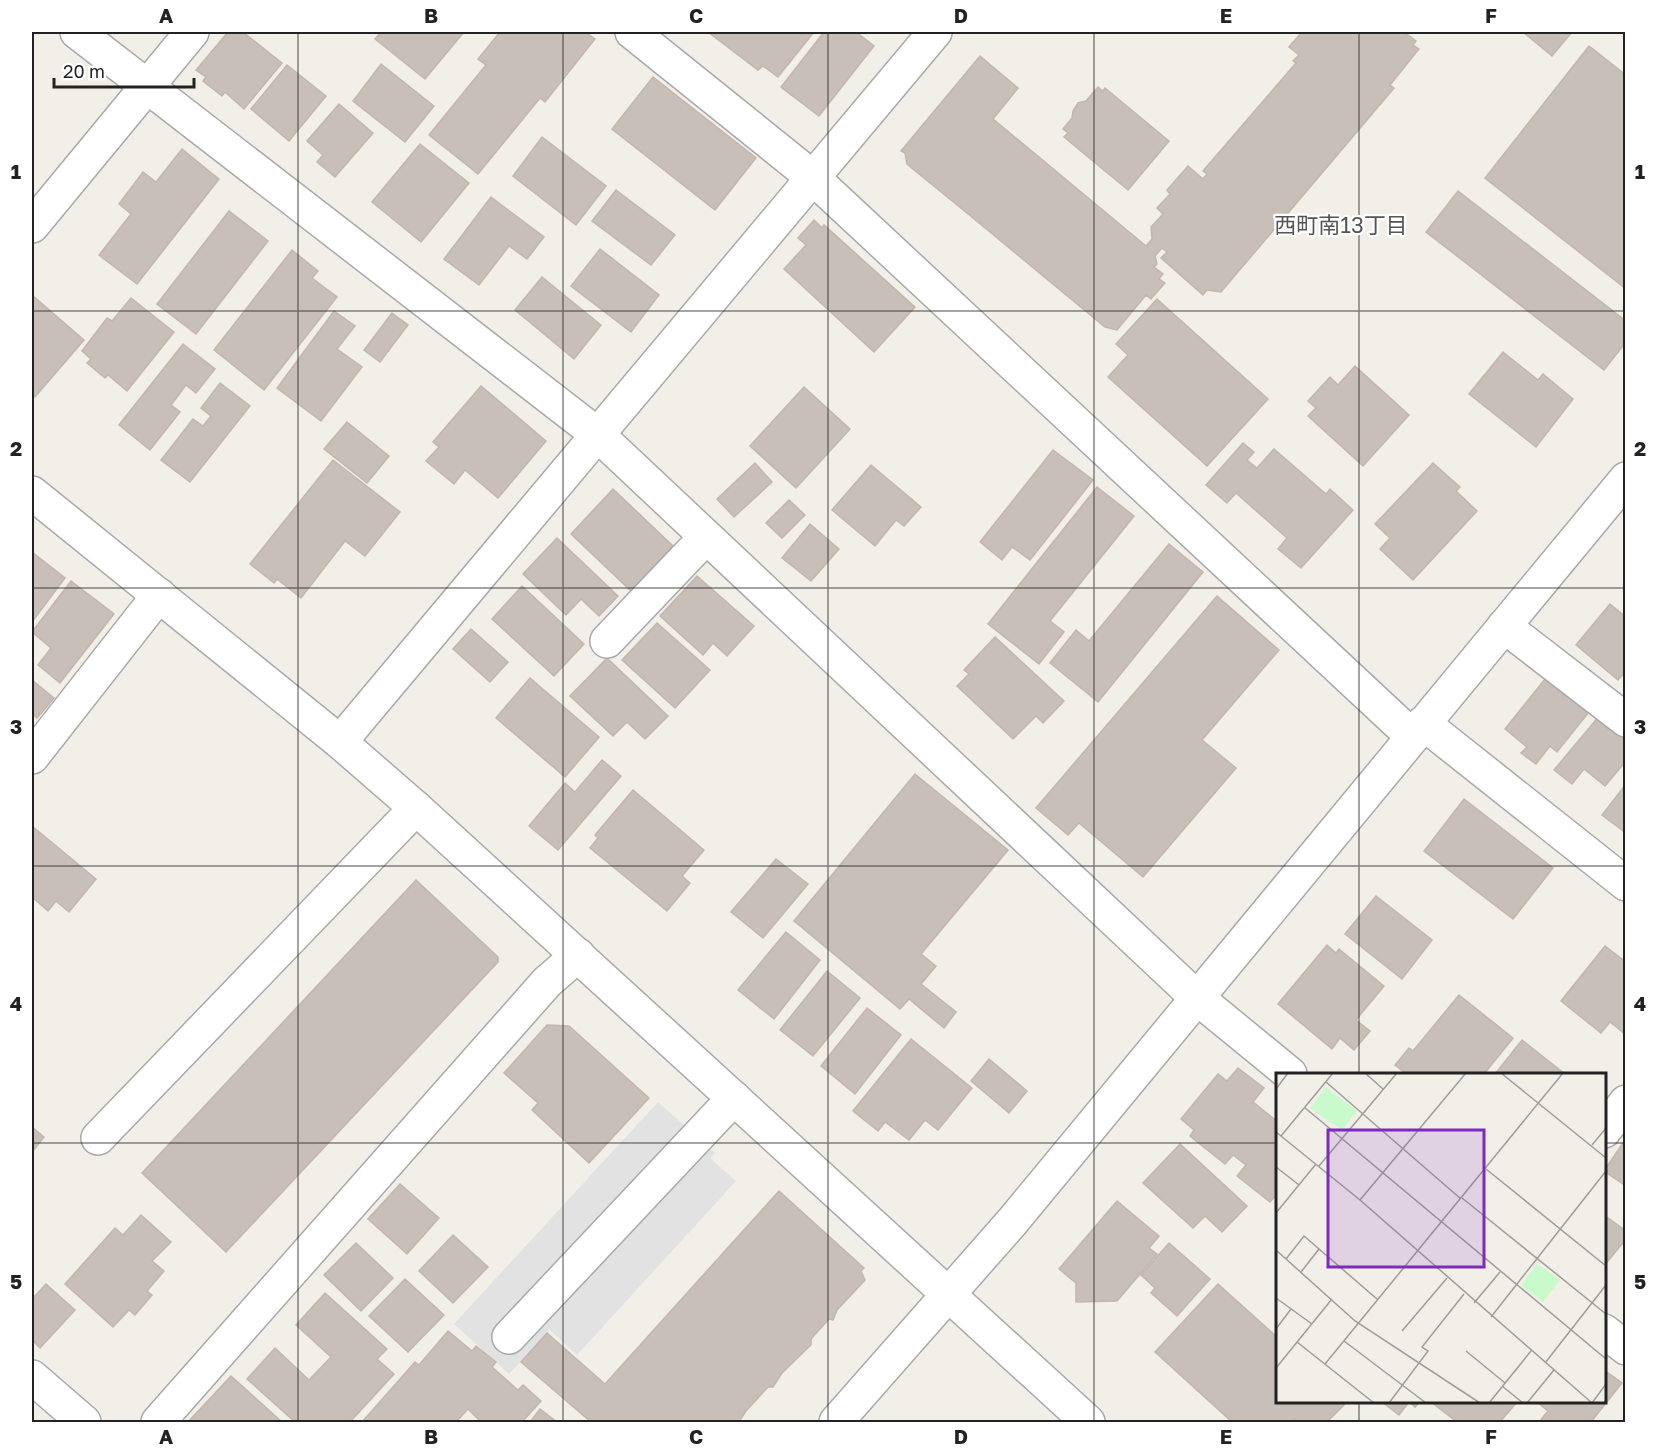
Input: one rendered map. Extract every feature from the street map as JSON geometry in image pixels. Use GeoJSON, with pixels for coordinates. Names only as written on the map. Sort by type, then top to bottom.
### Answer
{"type":"FeatureCollection","features":[{"type":"Feature","properties":{"kind":"street"},"geometry":{"type":"LineString","coordinates":[[76,32],[597,434],[1196,997],[1289,1073]]}},
{"type":"Feature","properties":{"kind":"street"},"geometry":{"type":"LineString","coordinates":[[32,226],[192,32]]}},
{"type":"Feature","properties":{"kind":"street"},"geometry":{"type":"LineString","coordinates":[[632,32],[811,176],[1418,730],[1626,884]]}},
{"type":"Feature","properties":{"kind":"street"},"geometry":{"type":"LineString","coordinates":[[340,742],[930,33]]}},
{"type":"Feature","properties":{"kind":"street"},"geometry":{"type":"LineString","coordinates":[[836,1422],[1012,1222],[1626,479]]}},
{"type":"Feature","properties":{"kind":"street"},"geometry":{"type":"LineString","coordinates":[[32,493],[340,742],[416,808],[1088,1422]]}},
{"type":"Feature","properties":{"kind":"street"},"geometry":{"type":"LineString","coordinates":[[607,640],[706,537]]}},
{"type":"Feature","properties":{"kind":"street"},"geometry":{"type":"LineString","coordinates":[[32,757],[159,595]]}},
{"type":"Feature","properties":{"kind":"street"},"geometry":{"type":"LineString","coordinates":[[1504,626],[1626,720]]}},
{"type":"Feature","properties":{"kind":"street"},"geometry":{"type":"LineString","coordinates":[[98,1138],[416,808]]}},
{"type":"Feature","properties":{"kind":"street"},"geometry":{"type":"LineString","coordinates":[[158,1422],[547,982],[578,955]]}},
{"type":"Feature","properties":{"kind":"street"},"geometry":{"type":"LineString","coordinates":[[509,1337],[734,1098]]}},
{"type":"Feature","properties":{"kind":"street"},"geometry":{"type":"LineString","coordinates":[[1606,1130],[1626,1102]]}},
{"type":"Feature","properties":{"kind":"street"},"geometry":{"type":"LineString","coordinates":[[1606,1332],[1626,1348]]}},
{"type":"Feature","properties":{"kind":"street"},"geometry":{"type":"LineString","coordinates":[[32,1377],[84,1422]]}},
{"type":"Feature","properties":{"kind":"shaded area"},"geometry":{"type":"Polygon","coordinates":[[[658,1102],[715,1153],[710,1158],[736,1181],[577,1355],[550,1330],[509,1374],[454,1324],[658,1102]]]}},
{"type":"Feature","properties":{"kind":"building"},"geometry":{"type":"Polygon","coordinates":[[[228,32],[243,32],[282,63],[244,109],[225,92],[222,96],[203,81],[206,77],[196,70],[228,32]]]}},
{"type":"Feature","properties":{"kind":"building"},"geometry":{"type":"Polygon","coordinates":[[[381,32],[464,32],[425,79],[375,39],[381,32]]]}},
{"type":"Feature","properties":{"kind":"building"},"geometry":{"type":"Polygon","coordinates":[[[500,32],[585,32],[595,39],[545,102],[540,98],[478,174],[429,135],[486,65],[478,59],[500,32]]]}},
{"type":"Feature","properties":{"kind":"building"},"geometry":{"type":"Polygon","coordinates":[[[708,32],[814,32],[778,77],[763,66],[758,70],[708,32]]]}},
{"type":"Feature","properties":{"kind":"building"},"geometry":{"type":"Polygon","coordinates":[[[824,32],[856,32],[874,46],[819,116],[781,87],[824,32]]]}},
{"type":"Feature","properties":{"kind":"building"},"geometry":{"type":"Polygon","coordinates":[[[1302,32],[1404,32],[1416,41],[1413,45],[1419,49],[1390,85],[1394,88],[1221,292],[1207,290],[1203,295],[1161,258],[1167,252],[1162,248],[1155,256],[1157,264],[1154,267],[1163,274],[1159,279],[1165,283],[1151,299],[1146,295],[1117,330],[1105,327],[907,164],[905,153],[901,151],[980,56],[1018,88],[993,119],[1146,246],[1152,239],[1151,227],[1163,214],[1157,208],[1170,194],[1167,190],[1188,166],[1203,179],[1207,174],[1203,171],[1296,63],[1293,61],[1299,55],[1289,47],[1302,32]]]}},
{"type":"Feature","properties":{"kind":"building"},"geometry":{"type":"Polygon","coordinates":[[[1523,32],[1572,32],[1552,56],[1523,32]]]}},
{"type":"Feature","properties":{"kind":"building"},"geometry":{"type":"Polygon","coordinates":[[[1589,46],[1626,75],[1626,289],[1485,178],[1589,46]]]}},
{"type":"Feature","properties":{"kind":"building"},"geometry":{"type":"Polygon","coordinates":[[[381,64],[434,106],[405,142],[353,101],[381,64]]]}},
{"type":"Feature","properties":{"kind":"building"},"geometry":{"type":"Polygon","coordinates":[[[287,65],[326,96],[289,141],[251,109],[287,65]]]}},
{"type":"Feature","properties":{"kind":"building"},"geometry":{"type":"Polygon","coordinates":[[[653,77],[756,158],[715,210],[612,129],[653,77]]]}},
{"type":"Feature","properties":{"kind":"building"},"geometry":{"type":"Polygon","coordinates":[[[1098,87],[1103,91],[1105,88],[1169,141],[1128,190],[1064,137],[1068,133],[1063,129],[1072,118],[1078,103],[1086,101],[1098,87]]]}},
{"type":"Feature","properties":{"kind":"building"},"geometry":{"type":"Polygon","coordinates":[[[339,104],[373,133],[335,177],[317,162],[323,155],[307,141],[339,104]]]}},
{"type":"Feature","properties":{"kind":"building"},"geometry":{"type":"Polygon","coordinates":[[[542,137],[606,186],[576,225],[513,176],[542,137]]]}},
{"type":"Feature","properties":{"kind":"building"},"geometry":{"type":"Polygon","coordinates":[[[420,144],[469,183],[421,242],[372,202],[420,144]]]}},
{"type":"Feature","properties":{"kind":"building"},"geometry":{"type":"Polygon","coordinates":[[[182,149],[219,179],[137,284],[99,255],[131,214],[119,204],[143,172],[156,182],[182,149]]]}},
{"type":"Feature","properties":{"kind":"building"},"geometry":{"type":"Polygon","coordinates":[[[616,190],[675,235],[651,265],[592,221],[616,190]]]}},
{"type":"Feature","properties":{"kind":"building"},"geometry":{"type":"Polygon","coordinates":[[[1458,191],[1626,321],[1626,342],[1604,370],[1426,232],[1458,191]]]}},
{"type":"Feature","properties":{"kind":"building"},"geometry":{"type":"Polygon","coordinates":[[[491,197],[544,237],[527,259],[509,246],[479,285],[444,259],[491,197]]]}},
{"type":"Feature","properties":{"kind":"building"},"geometry":{"type":"Polygon","coordinates":[[[229,211],[268,241],[196,334],[157,304],[229,211]]]}},
{"type":"Feature","properties":{"kind":"building"},"geometry":{"type":"Polygon","coordinates":[[[814,220],[822,228],[824,225],[915,307],[874,352],[784,269],[806,245],[798,238],[814,220]]]}},
{"type":"Feature","properties":{"kind":"building"},"geometry":{"type":"Polygon","coordinates":[[[600,249],[659,295],[631,332],[571,286],[600,249]]]}},
{"type":"Feature","properties":{"kind":"building"},"geometry":{"type":"Polygon","coordinates":[[[292,250],[318,271],[312,278],[337,297],[264,390],[214,350],[292,250]]]}},
{"type":"Feature","properties":{"kind":"building"},"geometry":{"type":"Polygon","coordinates":[[[542,277],[601,325],[574,359],[515,310],[542,277]]]}},
{"type":"Feature","properties":{"kind":"building"},"geometry":{"type":"Polygon","coordinates":[[[32,295],[84,340],[35,397],[32,394],[32,295]]]}},
{"type":"Feature","properties":{"kind":"building"},"geometry":{"type":"Polygon","coordinates":[[[131,298],[174,332],[127,391],[108,375],[105,378],[87,363],[91,359],[82,351],[107,318],[112,321],[131,298]]]}},
{"type":"Feature","properties":{"kind":"building"},"geometry":{"type":"Polygon","coordinates":[[[1157,299],[1268,399],[1207,466],[1108,377],[1128,355],[1116,344],[1157,299]]]}},
{"type":"Feature","properties":{"kind":"building"},"geometry":{"type":"Polygon","coordinates":[[[334,311],[355,326],[337,349],[362,367],[321,421],[277,388],[334,311]]]}},
{"type":"Feature","properties":{"kind":"building"},"geometry":{"type":"Polygon","coordinates":[[[392,313],[408,325],[380,362],[364,350],[392,313]]]}},
{"type":"Feature","properties":{"kind":"building"},"geometry":{"type":"Polygon","coordinates":[[[183,344],[215,369],[196,393],[186,385],[171,405],[180,412],[150,450],[119,425],[183,344]]]}},
{"type":"Feature","properties":{"kind":"building"},"geometry":{"type":"Polygon","coordinates":[[[1503,352],[1538,380],[1543,374],[1573,399],[1536,447],[1469,394],[1503,352]]]}},
{"type":"Feature","properties":{"kind":"building"},"geometry":{"type":"Polygon","coordinates":[[[1355,366],[1409,415],[1363,466],[1308,416],[1316,408],[1308,401],[1330,377],[1338,385],[1355,366]]]}},
{"type":"Feature","properties":{"kind":"building"},"geometry":{"type":"Polygon","coordinates":[[[220,383],[250,406],[190,482],[161,460],[193,419],[203,426],[211,416],[201,408],[220,383]]]}},
{"type":"Feature","properties":{"kind":"building"},"geometry":{"type":"Polygon","coordinates":[[[481,386],[546,441],[498,498],[465,470],[454,484],[426,461],[439,447],[433,442],[481,386]]]}},
{"type":"Feature","properties":{"kind":"building"},"geometry":{"type":"Polygon","coordinates":[[[804,387],[850,429],[796,488],[750,446],[804,387]]]}},
{"type":"Feature","properties":{"kind":"building"},"geometry":{"type":"Polygon","coordinates":[[[347,422],[389,456],[367,483],[324,449],[347,422]]]}},
{"type":"Feature","properties":{"kind":"building"},"geometry":{"type":"Polygon","coordinates":[[[1243,443],[1254,452],[1247,460],[1257,468],[1274,449],[1326,494],[1330,489],[1353,510],[1301,568],[1278,549],[1287,538],[1236,493],[1227,503],[1206,485],[1243,443]]]}},
{"type":"Feature","properties":{"kind":"building"},"geometry":{"type":"Polygon","coordinates":[[[1053,450],[1093,480],[1030,560],[1012,547],[1002,560],[980,542],[1053,450]]]}},
{"type":"Feature","properties":{"kind":"building"},"geometry":{"type":"Polygon","coordinates":[[[333,460],[400,512],[365,556],[345,541],[301,598],[277,579],[274,583],[250,564],[333,460]]]}},
{"type":"Feature","properties":{"kind":"building"},"geometry":{"type":"Polygon","coordinates":[[[755,463],[772,482],[734,517],[717,499],[755,463]]]}},
{"type":"Feature","properties":{"kind":"building"},"geometry":{"type":"Polygon","coordinates":[[[1433,463],[1460,487],[1456,491],[1477,511],[1413,580],[1380,549],[1390,538],[1375,524],[1433,463]]]}},
{"type":"Feature","properties":{"kind":"building"},"geometry":{"type":"Polygon","coordinates":[[[871,465],[921,507],[904,526],[896,520],[875,546],[832,510],[871,465]]]}},
{"type":"Feature","properties":{"kind":"building"},"geometry":{"type":"Polygon","coordinates":[[[1097,487],[1134,516],[1050,621],[1064,632],[1039,664],[988,624],[1097,487]]]}},
{"type":"Feature","properties":{"kind":"building"},"geometry":{"type":"Polygon","coordinates":[[[613,489],[673,546],[631,591],[571,534],[613,489]]]}},
{"type":"Feature","properties":{"kind":"building"},"geometry":{"type":"Polygon","coordinates":[[[789,500],[805,515],[782,538],[766,523],[789,500]]]}},
{"type":"Feature","properties":{"kind":"building"},"geometry":{"type":"Polygon","coordinates":[[[810,524],[839,549],[811,581],[782,558],[810,524]]]}},
{"type":"Feature","properties":{"kind":"building"},"geometry":{"type":"Polygon","coordinates":[[[557,538],[618,596],[599,616],[581,599],[566,615],[523,574],[557,538]]]}},
{"type":"Feature","properties":{"kind":"building"},"geometry":{"type":"Polygon","coordinates":[[[1169,544],[1203,572],[1098,702],[1050,663],[1076,630],[1089,641],[1169,544]]]}},
{"type":"Feature","properties":{"kind":"building"},"geometry":{"type":"Polygon","coordinates":[[[32,552],[65,578],[32,622],[32,552]]]}},
{"type":"Feature","properties":{"kind":"building"},"geometry":{"type":"Polygon","coordinates":[[[697,576],[754,626],[727,656],[713,643],[703,655],[660,616],[697,576]]]}},
{"type":"Feature","properties":{"kind":"building"},"geometry":{"type":"Polygon","coordinates":[[[71,581],[114,614],[60,683],[38,665],[51,648],[32,632],[71,581]]]}},
{"type":"Feature","properties":{"kind":"building"},"geometry":{"type":"Polygon","coordinates":[[[522,586],[584,644],[554,676],[492,619],[522,586]]]}},
{"type":"Feature","properties":{"kind":"building"},"geometry":{"type":"Polygon","coordinates":[[[1217,596],[1279,650],[1202,740],[1236,768],[1143,877],[1079,823],[1068,835],[1036,808],[1217,596]]]}},
{"type":"Feature","properties":{"kind":"building"},"geometry":{"type":"Polygon","coordinates":[[[1610,604],[1626,617],[1626,671],[1618,680],[1576,645],[1610,604]]]}},
{"type":"Feature","properties":{"kind":"building"},"geometry":{"type":"Polygon","coordinates":[[[657,623],[710,670],[675,708],[622,660],[657,623]]]}},
{"type":"Feature","properties":{"kind":"building"},"geometry":{"type":"Polygon","coordinates":[[[471,629],[508,662],[490,682],[453,649],[471,629]]]}},
{"type":"Feature","properties":{"kind":"building"},"geometry":{"type":"Polygon","coordinates":[[[995,637],[1064,701],[1043,723],[1036,716],[1013,739],[957,686],[969,674],[964,670],[995,637]]]}},
{"type":"Feature","properties":{"kind":"building"},"geometry":{"type":"Polygon","coordinates":[[[607,658],[668,716],[645,739],[627,722],[613,736],[570,696],[607,658]]]}},
{"type":"Feature","properties":{"kind":"building"},"geometry":{"type":"Polygon","coordinates":[[[1549,674],[1592,708],[1557,752],[1550,746],[1536,764],[1521,753],[1527,747],[1505,729],[1549,674]]]}},
{"type":"Feature","properties":{"kind":"building"},"geometry":{"type":"Polygon","coordinates":[[[530,678],[599,737],[565,777],[496,718],[530,678]]]}},
{"type":"Feature","properties":{"kind":"building"},"geometry":{"type":"Polygon","coordinates":[[[32,680],[54,698],[37,718],[32,714],[32,680]]]}},
{"type":"Feature","properties":{"kind":"building"},"geometry":{"type":"Polygon","coordinates":[[[1600,715],[1626,736],[1626,761],[1605,786],[1584,769],[1572,784],[1554,770],[1600,715]]]}},
{"type":"Feature","properties":{"kind":"building"},"geometry":{"type":"Polygon","coordinates":[[[602,760],[621,776],[558,850],[529,826],[565,783],[575,792],[602,760]]]}},
{"type":"Feature","properties":{"kind":"building"},"geometry":{"type":"Polygon","coordinates":[[[915,774],[1008,850],[921,954],[936,966],[921,984],[956,1012],[944,1028],[909,999],[900,1009],[794,921],[915,774]]]}},
{"type":"Feature","properties":{"kind":"building"},"geometry":{"type":"Polygon","coordinates":[[[1626,784],[1626,833],[1602,815],[1626,784]]]}},
{"type":"Feature","properties":{"kind":"building"},"geometry":{"type":"Polygon","coordinates":[[[633,790],[704,850],[682,876],[690,883],[667,911],[590,848],[598,838],[595,835],[633,790]]]}},
{"type":"Feature","properties":{"kind":"building"},"geometry":{"type":"Polygon","coordinates":[[[1464,799],[1553,868],[1513,919],[1424,851],[1464,799]]]}},
{"type":"Feature","properties":{"kind":"building"},"geometry":{"type":"Polygon","coordinates":[[[32,826],[96,879],[69,912],[56,901],[48,911],[32,897],[32,826]]]}},
{"type":"Feature","properties":{"kind":"building"},"geometry":{"type":"Polygon","coordinates":[[[776,859],[808,884],[763,938],[731,912],[776,859]]]}},
{"type":"Feature","properties":{"kind":"building"},"geometry":{"type":"Polygon","coordinates":[[[416,880],[498,957],[498,962],[226,1252],[142,1173],[416,880]]]}},
{"type":"Feature","properties":{"kind":"building"},"geometry":{"type":"Polygon","coordinates":[[[1376,896],[1432,940],[1402,979],[1345,934],[1376,896]]]}},
{"type":"Feature","properties":{"kind":"building"},"geometry":{"type":"Polygon","coordinates":[[[786,932],[820,960],[774,1019],[738,990],[786,932]]]}},
{"type":"Feature","properties":{"kind":"building"},"geometry":{"type":"Polygon","coordinates":[[[1327,945],[1336,953],[1339,949],[1384,986],[1356,1020],[1370,1031],[1354,1050],[1340,1038],[1332,1049],[1278,1004],[1327,945]]]}},
{"type":"Feature","properties":{"kind":"building"},"geometry":{"type":"Polygon","coordinates":[[[1605,946],[1626,962],[1626,1035],[1610,1022],[1601,1033],[1561,1001],[1605,946]]]}},
{"type":"Feature","properties":{"kind":"building"},"geometry":{"type":"Polygon","coordinates":[[[827,971],[860,998],[813,1056],[780,1030],[827,971]]]}},
{"type":"Feature","properties":{"kind":"building"},"geometry":{"type":"Polygon","coordinates":[[[1459,995],[1513,1038],[1485,1073],[1406,1073],[1395,1065],[1409,1048],[1413,1051],[1459,995]]]}},
{"type":"Feature","properties":{"kind":"building"},"geometry":{"type":"Polygon","coordinates":[[[867,1008],[901,1035],[855,1094],[821,1066],[867,1008]]]}},
{"type":"Feature","properties":{"kind":"building"},"geometry":{"type":"Polygon","coordinates":[[[547,1025],[569,1026],[649,1098],[589,1163],[532,1110],[538,1103],[504,1073],[547,1025]]]}},
{"type":"Feature","properties":{"kind":"building"},"geometry":{"type":"Polygon","coordinates":[[[911,1039],[972,1088],[938,1130],[925,1120],[909,1140],[885,1122],[878,1131],[853,1111],[911,1039]]]}},
{"type":"Feature","properties":{"kind":"building"},"geometry":{"type":"Polygon","coordinates":[[[1522,1040],[1564,1073],[1496,1073],[1522,1040]]]}},
{"type":"Feature","properties":{"kind":"building"},"geometry":{"type":"Polygon","coordinates":[[[989,1059],[1027,1091],[1009,1113],[971,1081],[989,1059]]]}},
{"type":"Feature","properties":{"kind":"building"},"geometry":{"type":"Polygon","coordinates":[[[1238,1068],[1264,1088],[1253,1102],[1276,1120],[1276,1195],[1270,1202],[1237,1176],[1246,1165],[1233,1155],[1225,1164],[1190,1136],[1194,1130],[1181,1119],[1218,1074],[1227,1081],[1238,1068]]]}},
{"type":"Feature","properties":{"kind":"building"},"geometry":{"type":"Polygon","coordinates":[[[32,1127],[44,1137],[32,1152],[32,1127]]]}},
{"type":"Feature","properties":{"kind":"building"},"geometry":{"type":"Polygon","coordinates":[[[1625,1140],[1626,1186],[1606,1172],[1606,1168],[1625,1140]]]}},
{"type":"Feature","properties":{"kind":"building"},"geometry":{"type":"Polygon","coordinates":[[[1180,1144],[1247,1206],[1222,1232],[1205,1216],[1193,1228],[1143,1183],[1180,1144]]]}},
{"type":"Feature","properties":{"kind":"building"},"geometry":{"type":"Polygon","coordinates":[[[400,1184],[439,1218],[407,1254],[368,1219],[400,1184]]]}},
{"type":"Feature","properties":{"kind":"building"},"geometry":{"type":"Polygon","coordinates":[[[779,1191],[864,1268],[861,1271],[865,1280],[837,1310],[833,1320],[829,1319],[811,1339],[811,1345],[782,1373],[773,1387],[768,1387],[739,1422],[591,1422],[521,1362],[547,1333],[605,1384],[779,1191]]]}},
{"type":"Feature","properties":{"kind":"building"},"geometry":{"type":"Polygon","coordinates":[[[1117,1201],[1159,1236],[1149,1248],[1157,1254],[1117,1301],[1076,1302],[1076,1283],[1059,1269],[1117,1201]]]}},
{"type":"Feature","properties":{"kind":"building"},"geometry":{"type":"Polygon","coordinates":[[[141,1215],[171,1242],[152,1261],[164,1271],[147,1291],[152,1295],[135,1315],[129,1310],[113,1327],[65,1284],[115,1228],[123,1235],[141,1215]]]}},
{"type":"Feature","properties":{"kind":"building"},"geometry":{"type":"Polygon","coordinates":[[[1606,1216],[1626,1231],[1626,1239],[1606,1264],[1606,1216]]]}},
{"type":"Feature","properties":{"kind":"building"},"geometry":{"type":"Polygon","coordinates":[[[453,1235],[488,1267],[453,1303],[419,1271],[453,1235]]]}},
{"type":"Feature","properties":{"kind":"building"},"geometry":{"type":"Polygon","coordinates":[[[356,1243],[393,1278],[361,1311],[324,1275],[356,1243]]]}},
{"type":"Feature","properties":{"kind":"building"},"geometry":{"type":"Polygon","coordinates":[[[1169,1243],[1210,1279],[1177,1316],[1151,1293],[1155,1288],[1141,1275],[1169,1243]]]}},
{"type":"Feature","properties":{"kind":"building"},"geometry":{"type":"Polygon","coordinates":[[[405,1279],[444,1315],[408,1352],[369,1316],[405,1279]]]}},
{"type":"Feature","properties":{"kind":"building"},"geometry":{"type":"Polygon","coordinates":[[[46,1284],[75,1310],[40,1348],[32,1340],[32,1299],[46,1284]]]}},
{"type":"Feature","properties":{"kind":"building"},"geometry":{"type":"Polygon","coordinates":[[[1218,1284],[1276,1336],[1276,1403],[1346,1403],[1327,1422],[1298,1422],[1294,1419],[1291,1422],[1232,1422],[1155,1352],[1218,1284]]]}},
{"type":"Feature","properties":{"kind":"building"},"geometry":{"type":"Polygon","coordinates":[[[325,1293],[387,1349],[377,1359],[394,1374],[350,1422],[295,1422],[247,1379],[275,1348],[309,1380],[331,1357],[296,1325],[325,1293]]]}},
{"type":"Feature","properties":{"kind":"building"},"geometry":{"type":"Polygon","coordinates":[[[448,1331],[472,1351],[476,1346],[496,1362],[492,1367],[518,1390],[523,1385],[541,1401],[522,1422],[481,1422],[468,1409],[456,1422],[362,1422],[415,1362],[419,1365],[448,1331]]]}},
{"type":"Feature","properties":{"kind":"building"},"geometry":{"type":"Polygon","coordinates":[[[1606,1371],[1622,1383],[1591,1422],[1539,1422],[1548,1411],[1538,1403],[1606,1403],[1606,1371]]]}},
{"type":"Feature","properties":{"kind":"building"},"geometry":{"type":"Polygon","coordinates":[[[231,1376],[282,1422],[188,1422],[231,1376]]]}},
{"type":"Feature","properties":{"kind":"building"},"geometry":{"type":"Polygon","coordinates":[[[1383,1403],[1408,1403],[1399,1415],[1383,1403]]]}},
{"type":"Feature","properties":{"kind":"building"},"geometry":{"type":"Polygon","coordinates":[[[1432,1403],[1516,1403],[1500,1422],[1457,1422],[1432,1403]]]}},
{"type":"Feature","properties":{"kind":"building"},"geometry":{"type":"Polygon","coordinates":[[[540,1409],[557,1422],[530,1422],[540,1409]]]}},
{"type":"Feature","properties":{"kind":"district","name":"西町南13丁目"},"geometry":{"type":"Point","coordinates":[1341,225]}}]}
